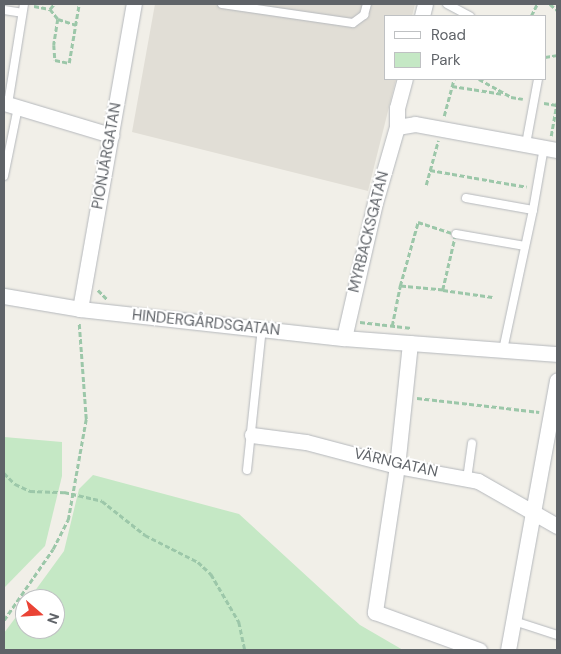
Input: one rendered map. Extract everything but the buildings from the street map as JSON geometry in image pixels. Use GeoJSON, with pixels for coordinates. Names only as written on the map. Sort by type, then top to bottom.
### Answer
{"type":"FeatureCollection","features":[{"type":"Feature","properties":{"kind":"street","name":"PIONJÄRGATAN"},"geometry":{"type":"LineString","coordinates":[[80,309],[134,4]]}},
{"type":"Feature","properties":{"kind":"street","name":"MYRBACKSGATAN"},"geometry":{"type":"LineString","coordinates":[[344,338],[375,203],[397,127],[397,108],[405,80]]}},
{"type":"Feature","properties":{"kind":"street"},"geometry":{"type":"LineString","coordinates":[[10,104],[111,135]]}},
{"type":"Feature","properties":{"kind":"street"},"geometry":{"type":"LineString","coordinates":[[397,127],[415,124],[550,149]]}},
{"type":"Feature","properties":{"kind":"street","name":"HINDERGÅRDSGATAN"},"geometry":{"type":"LineString","coordinates":[[4,296],[80,309],[344,338],[557,354]]}},
{"type":"Feature","properties":{"kind":"street"},"geometry":{"type":"LineString","coordinates":[[410,343],[397,466],[375,612],[479,650]]}},
{"type":"Feature","properties":{"kind":"street"},"geometry":{"type":"LineString","coordinates":[[508,650],[557,380]]}},
{"type":"Feature","properties":{"kind":"street","name":"VÄRNGATAN"},"geometry":{"type":"LineString","coordinates":[[252,435],[306,442],[397,466],[478,481],[557,526]]}},
{"type":"Feature","properties":{"kind":"lane"},"geometry":{"type":"LineString","coordinates":[[4,176],[10,104],[22,13],[25,4]]}},
{"type":"Feature","properties":{"kind":"lane"},"geometry":{"type":"LineString","coordinates":[[222,4],[353,23],[364,15],[367,4]]}},
{"type":"Feature","properties":{"kind":"lane"},"geometry":{"type":"LineString","coordinates":[[447,4],[468,15]]}},
{"type":"Feature","properties":{"kind":"lane"},"geometry":{"type":"LineString","coordinates":[[4,10],[22,13]]}},
{"type":"Feature","properties":{"kind":"lane"},"geometry":{"type":"LineString","coordinates":[[526,144],[538,80]]}},
{"type":"Feature","properties":{"kind":"lane"},"geometry":{"type":"LineString","coordinates":[[503,350],[536,188],[550,149]]}},
{"type":"Feature","properties":{"kind":"lane"},"geometry":{"type":"LineString","coordinates":[[466,198],[532,210]]}},
{"type":"Feature","properties":{"kind":"lane"},"geometry":{"type":"LineString","coordinates":[[456,234],[525,246]]}},
{"type":"Feature","properties":{"kind":"lane"},"geometry":{"type":"LineString","coordinates":[[248,470],[262,328]]}},
{"type":"Feature","properties":{"kind":"lane"},"geometry":{"type":"LineString","coordinates":[[466,479],[472,442]]}},
{"type":"Feature","properties":{"kind":"lane"},"geometry":{"type":"LineString","coordinates":[[514,621],[557,635]]}},
{"type":"Feature","properties":{"kind":"path"},"geometry":{"type":"LineString","coordinates":[[25,4],[50,10],[58,19],[76,25]]}},
{"type":"Feature","properties":{"kind":"path"},"geometry":{"type":"LineString","coordinates":[[50,10],[54,4]]}},
{"type":"Feature","properties":{"kind":"path"},"geometry":{"type":"LineString","coordinates":[[58,19],[54,45],[55,60],[69,63],[79,4]]}},
{"type":"Feature","properties":{"kind":"path"},"geometry":{"type":"LineString","coordinates":[[550,4],[557,10]]}},
{"type":"Feature","properties":{"kind":"path"},"geometry":{"type":"LineString","coordinates":[[481,80],[506,94]]}},
{"type":"Feature","properties":{"kind":"path"},"geometry":{"type":"LineString","coordinates":[[452,86],[557,104],[550,149]]}},
{"type":"Feature","properties":{"kind":"path"},"geometry":{"type":"LineString","coordinates":[[430,170],[536,188]]}},
{"type":"Feature","properties":{"kind":"path"},"geometry":{"type":"LineString","coordinates":[[392,326],[400,286],[418,222],[456,234],[443,290]]}},
{"type":"Feature","properties":{"kind":"path"},"geometry":{"type":"LineString","coordinates":[[400,286],[493,297]]}},
{"type":"Feature","properties":{"kind":"path"},"geometry":{"type":"LineString","coordinates":[[4,620],[62,533],[72,493],[86,419],[80,309]]}},
{"type":"Feature","properties":{"kind":"path"},"geometry":{"type":"LineString","coordinates":[[404,396],[551,413]]}},
{"type":"Feature","properties":{"kind":"path"},"geometry":{"type":"LineString","coordinates":[[4,473],[15,484],[30,491],[72,493],[102,501],[144,535],[198,562],[211,574],[239,622],[245,650]]}},
{"type":"Feature","properties":{"kind":"shaded area"},"geometry":{"type":"Polygon","coordinates":[[[155,4],[415,4],[412,15],[384,15],[384,80],[396,80],[368,191],[132,132],[155,4]]]}},
{"type":"Feature","properties":{"kind":"green space"},"geometry":{"type":"Polygon","coordinates":[[[4,437],[62,442],[62,476],[45,546],[4,588],[4,437]]]}},
{"type":"Feature","properties":{"kind":"green space"},"geometry":{"type":"Polygon","coordinates":[[[93,475],[239,514],[360,625],[403,650],[4,650],[4,633],[15,618],[15,639],[65,639],[65,589],[36,589],[64,551],[79,489],[93,475]]]}}]}
